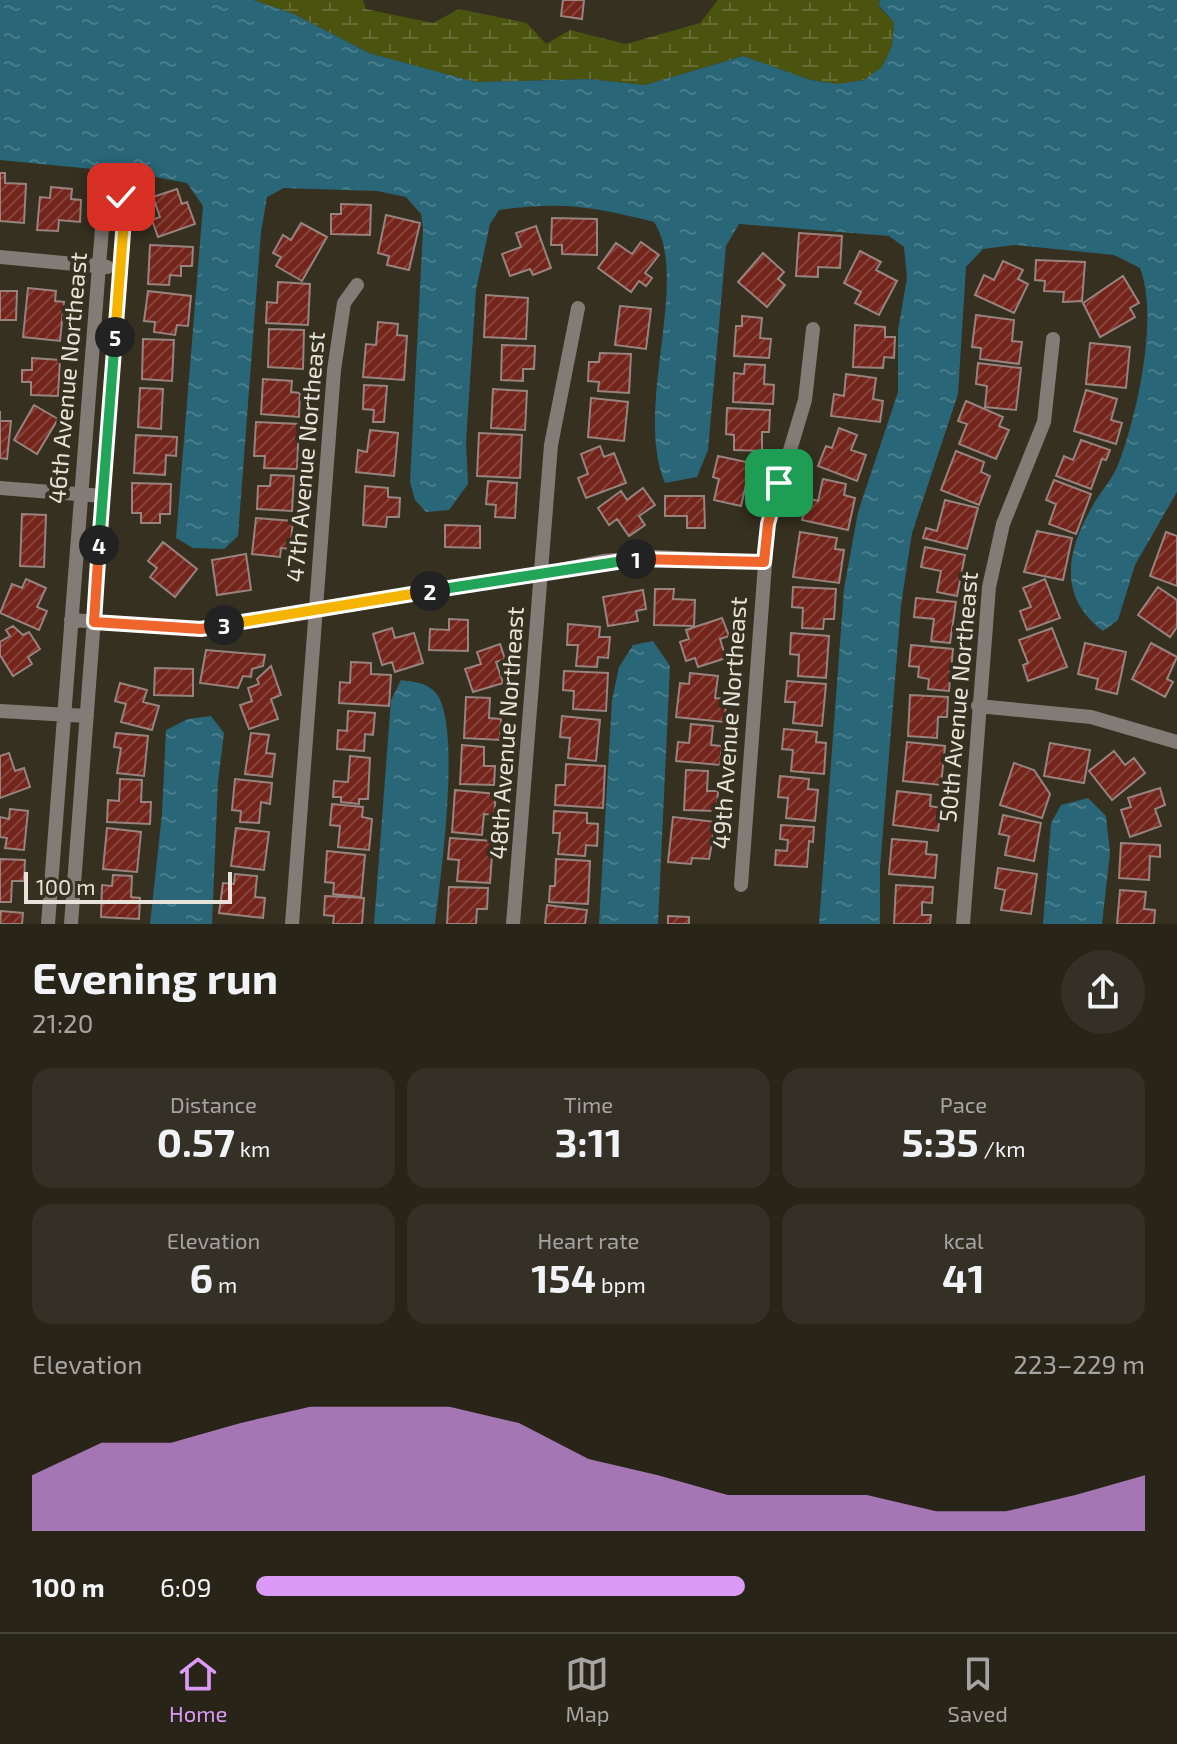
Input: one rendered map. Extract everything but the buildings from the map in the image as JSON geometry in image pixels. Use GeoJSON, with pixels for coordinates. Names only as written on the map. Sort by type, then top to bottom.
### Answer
{"type":"FeatureCollection","features":[{"type":"Feature","properties":{"kind":"street","name":"46th Avenue Northeast"},"geometry":{"type":"LineString","coordinates":[[48,924],[104,203],[109,195],[117,195],[125,207],[71,924]]}},
{"type":"Feature","properties":{"kind":"street"},"geometry":{"type":"LineString","coordinates":[[0,257],[120,268]]}},
{"type":"Feature","properties":{"kind":"street","name":"47th Avenue Northeast"},"geometry":{"type":"LineString","coordinates":[[292,924],[334,370],[344,303],[357,285]]}},
{"type":"Feature","properties":{"kind":"street","name":"48th Avenue Northeast"},"geometry":{"type":"LineString","coordinates":[[513,924],[551,445],[578,308]]}},
{"type":"Feature","properties":{"kind":"street","name":"49th Avenue Northeast"},"geometry":{"type":"LineString","coordinates":[[741,885],[768,524],[805,400],[813,329]]}},
{"type":"Feature","properties":{"kind":"street","name":"50th Avenue Northeast"},"geometry":{"type":"LineString","coordinates":[[963,924],[978,706],[995,555],[1044,422],[1053,339]]}},
{"type":"Feature","properties":{"kind":"street"},"geometry":{"type":"LineString","coordinates":[[0,488],[103,496]]}},
{"type":"Feature","properties":{"kind":"street"},"geometry":{"type":"LineString","coordinates":[[71,620],[201,629],[541,574],[603,561],[654,557],[764,562]]}},
{"type":"Feature","properties":{"kind":"street"},"geometry":{"type":"LineString","coordinates":[[978,706],[1091,717],[1177,742]]}},
{"type":"Feature","properties":{"kind":"street"},"geometry":{"type":"LineString","coordinates":[[0,711],[87,716]]}},
{"type":"Feature","properties":{"kind":"green space"},"geometry":{"type":"Polygon","coordinates":[[[253,0],[363,0],[366,9],[433,23],[459,9],[527,23],[546,44],[570,30],[626,44],[700,23],[718,0],[880,0],[879,7],[894,22],[892,46],[882,67],[864,80],[838,85],[811,80],[743,56],[645,85],[589,79],[475,82],[369,53],[294,14],[253,0]]]}},
{"type":"Feature","properties":{"kind":"water"},"geometry":{"type":"Polygon","coordinates":[[[0,0],[253,0],[294,14],[369,53],[475,82],[589,79],[645,85],[743,56],[811,80],[838,84],[864,80],[882,67],[892,46],[894,22],[879,6],[880,0],[1177,0],[1177,492],[1135,565],[1118,620],[1103,631],[1089,618],[1073,589],[1072,557],[1083,524],[1118,465],[1132,420],[1146,339],[1145,289],[1140,268],[1114,255],[1015,245],[983,249],[966,267],[958,394],[912,533],[901,605],[880,868],[880,924],[819,924],[844,589],[858,512],[898,392],[898,330],[907,278],[904,247],[889,236],[739,224],[726,246],[708,450],[697,477],[665,483],[657,453],[655,419],[667,277],[664,247],[654,222],[577,207],[499,210],[490,224],[476,290],[466,441],[468,484],[449,510],[426,512],[415,500],[410,482],[423,229],[421,214],[406,197],[377,191],[284,188],[267,197],[261,232],[238,536],[224,549],[193,548],[176,538],[203,206],[187,183],[134,173],[0,160],[0,0]]]}},
{"type":"Feature","properties":{"kind":"water"},"geometry":{"type":"Polygon","coordinates":[[[653,641],[670,666],[658,924],[599,924],[612,700],[619,667],[633,645],[653,641]]]}},
{"type":"Feature","properties":{"kind":"water"},"geometry":{"type":"Polygon","coordinates":[[[401,680],[423,684],[435,692],[443,709],[448,735],[445,839],[435,924],[374,924],[391,700],[401,680]]]}},
{"type":"Feature","properties":{"kind":"water"},"geometry":{"type":"Polygon","coordinates":[[[211,716],[224,733],[218,782],[212,924],[150,924],[162,814],[166,730],[188,719],[211,716]]]}},
{"type":"Feature","properties":{"kind":"water"},"geometry":{"type":"Polygon","coordinates":[[[1088,798],[1106,816],[1110,853],[1102,924],[1043,924],[1051,823],[1061,805],[1088,798]]]}},
{"type":"Feature","properties":{"kind":"route"},"geometry":{"type":"LineString","coordinates":[[121,197],[125,207],[94,622],[201,629],[541,574],[603,561],[654,557],[764,562],[768,524],[779,483]]}}]}
